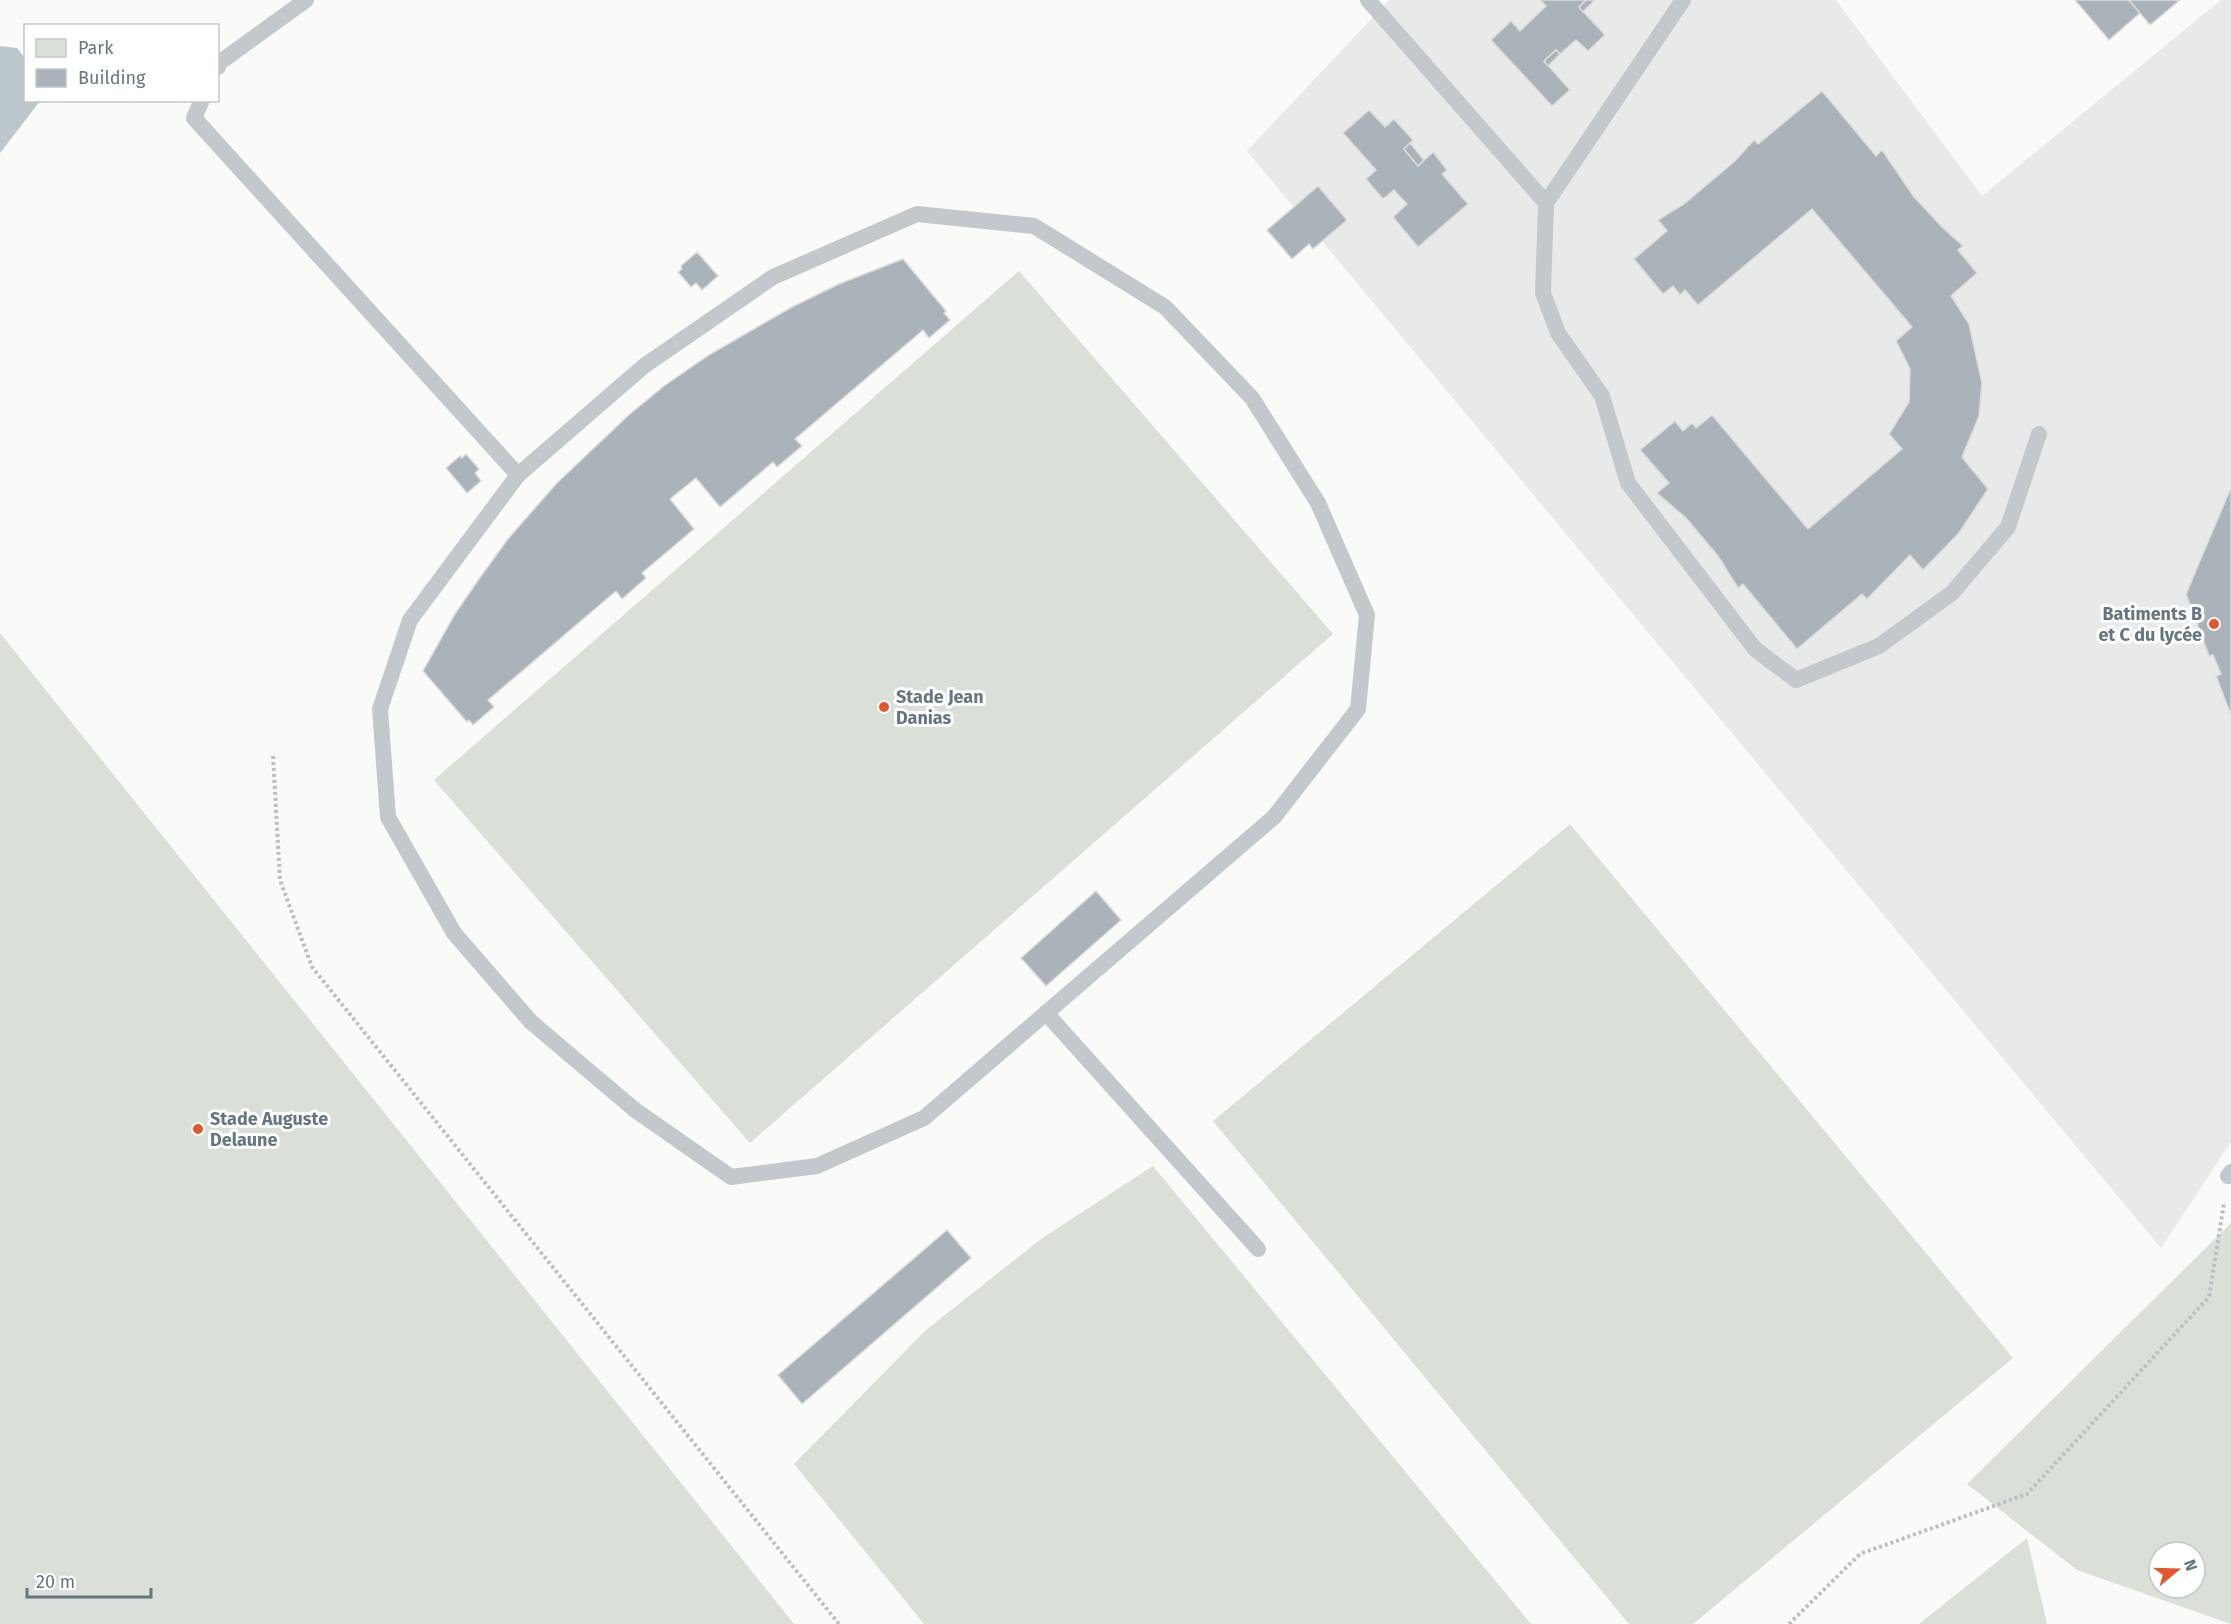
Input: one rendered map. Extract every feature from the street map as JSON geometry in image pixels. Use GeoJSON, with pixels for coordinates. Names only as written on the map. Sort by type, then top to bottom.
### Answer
{"type":"FeatureCollection","features":[{"type":"Feature","properties":{"kind":"lane"},"geometry":{"type":"LineString","coordinates":[[219,63],[306,0]]}},
{"type":"Feature","properties":{"kind":"lane"},"geometry":{"type":"LineString","coordinates":[[1368,0],[1546,203]]}},
{"type":"Feature","properties":{"kind":"lane"},"geometry":{"type":"LineString","coordinates":[[1683,0],[1546,203],[1543,293],[1558,333],[1602,396],[1628,483],[1755,649],[1796,680],[1880,646],[1952,593],[2008,527],[2039,434]]}},
{"type":"Feature","properties":{"kind":"lane"},"geometry":{"type":"LineString","coordinates":[[201,102],[194,118],[518,475]]}},
{"type":"Feature","properties":{"kind":"lane"},"geometry":{"type":"LineString","coordinates":[[917,214],[1035,225],[1165,307],[1252,398],[1318,503],[1366,615],[1358,709],[1274,817],[924,1118],[817,1166],[731,1177],[635,1110],[531,1022],[454,933],[388,817],[380,709],[410,620],[518,475],[644,366],[773,278],[917,214]]}},
{"type":"Feature","properties":{"kind":"lane"},"geometry":{"type":"LineString","coordinates":[[1046,1013],[1258,1249]]}},
{"type":"Feature","properties":{"kind":"path"},"geometry":{"type":"LineString","coordinates":[[273,756],[280,880],[312,967],[839,1624]]}},
{"type":"Feature","properties":{"kind":"path"},"geometry":{"type":"LineString","coordinates":[[1789,1624],[1860,1554],[2027,1494],[2209,1297],[2230,1174]]}},
{"type":"Feature","properties":{"kind":"shaded area"},"geometry":{"type":"Polygon","coordinates":[[[1389,0],[1836,0],[1982,196],[2221,0],[2231,0],[2231,1142],[2161,1248],[1247,151],[1389,0]]]}},
{"type":"Feature","properties":{"kind":"shaded area"},"geometry":{"type":"Polygon","coordinates":[[[0,46],[17,48],[24,57],[24,102],[39,102],[0,153],[0,46]]]}},
{"type":"Feature","properties":{"kind":"green space","name":"Stade Jean Danias"},"geometry":{"type":"Polygon","coordinates":[[[1019,271],[1333,634],[750,1143],[434,780],[1019,271]]]}},
{"type":"Feature","properties":{"kind":"green space","name":"Stade Auguste Delaune"},"geometry":{"type":"Polygon","coordinates":[[[0,633],[794,1624],[0,1624],[0,633]]]}},
{"type":"Feature","properties":{"kind":"green space"},"geometry":{"type":"Polygon","coordinates":[[[1570,824],[2013,1358],[1693,1624],[1629,1624],[1213,1121],[1570,824]]]}},
{"type":"Feature","properties":{"kind":"green space"},"geometry":{"type":"Polygon","coordinates":[[[1153,1166],[1531,1624],[924,1624],[794,1464],[926,1330],[1041,1239],[1153,1166]]]}},
{"type":"Feature","properties":{"kind":"green space"},"geometry":{"type":"Polygon","coordinates":[[[2231,1223],[2231,1624],[2163,1600],[2207,1600],[2207,1540],[2147,1540],[2147,1595],[2077,1570],[1967,1484],[2231,1223]]]}},
{"type":"Feature","properties":{"kind":"green space"},"geometry":{"type":"Polygon","coordinates":[[[2027,1538],[2047,1624],[1919,1624],[2027,1538]]]}},
{"type":"Feature","properties":{"kind":"building"},"geometry":{"type":"Polygon","coordinates":[[[1540,0],[1586,0],[1579,7],[1605,35],[1588,51],[1576,40],[1560,54],[1556,50],[1544,61],[1570,90],[1552,106],[1491,40],[1511,21],[1520,31],[1546,6],[1540,0]]]}},
{"type":"Feature","properties":{"kind":"building"},"geometry":{"type":"Polygon","coordinates":[[[1586,0],[1595,0],[1583,12],[1579,7],[1586,0]]]}},
{"type":"Feature","properties":{"kind":"building"},"geometry":{"type":"Polygon","coordinates":[[[2075,0],[2129,0],[2140,13],[2109,40],[2075,0]]]}},
{"type":"Feature","properties":{"kind":"building"},"geometry":{"type":"Polygon","coordinates":[[[2129,0],[2180,0],[2150,25],[2129,0]]]}},
{"type":"Feature","properties":{"kind":"building"},"geometry":{"type":"Polygon","coordinates":[[[1556,50],[1560,54],[1548,66],[1544,61],[1556,50]]]}},
{"type":"Feature","properties":{"kind":"building"},"geometry":{"type":"Polygon","coordinates":[[[1822,91],[1876,156],[1882,150],[1914,197],[1963,246],[1958,250],[1977,273],[1951,296],[1969,324],[1982,383],[1979,416],[1962,457],[1988,489],[1959,533],[1923,570],[1910,555],[1867,599],[1862,594],[1797,649],[1743,584],[1738,588],[1718,556],[1686,518],[1657,493],[1669,483],[1640,450],[1675,421],[1683,431],[1692,423],[1696,428],[1712,415],[1808,529],[1902,449],[1889,434],[1909,402],[1910,369],[1896,341],[1912,327],[1812,209],[1698,305],[1685,290],[1680,295],[1673,286],[1663,294],[1634,259],[1667,231],[1658,220],[1684,204],[1735,161],[1754,140],[1758,144],[1822,91]]]}},
{"type":"Feature","properties":{"kind":"building"},"geometry":{"type":"Polygon","coordinates":[[[1369,110],[1385,127],[1394,119],[1413,140],[1404,149],[1418,166],[1433,152],[1447,170],[1442,174],[1468,204],[1418,247],[1393,217],[1407,204],[1394,190],[1383,199],[1366,179],[1376,170],[1343,133],[1369,110]]]}},
{"type":"Feature","properties":{"kind":"building"},"geometry":{"type":"Polygon","coordinates":[[[1410,143],[1424,160],[1418,166],[1404,149],[1410,143]]]}},
{"type":"Feature","properties":{"kind":"building"},"geometry":{"type":"Polygon","coordinates":[[[1318,186],[1347,220],[1313,249],[1309,244],[1292,259],[1267,230],[1318,186]]]}},
{"type":"Feature","properties":{"kind":"building"},"geometry":{"type":"Polygon","coordinates":[[[697,252],[718,276],[702,290],[696,283],[691,287],[678,272],[682,269],[681,266],[697,252]]]}},
{"type":"Feature","properties":{"kind":"building"},"geometry":{"type":"Polygon","coordinates":[[[903,259],[946,311],[944,313],[950,320],[929,338],[923,330],[795,439],[802,446],[777,467],[773,462],[720,507],[696,478],[670,499],[694,529],[642,573],[646,578],[622,599],[616,591],[488,700],[494,707],[473,725],[469,720],[467,722],[423,671],[455,614],[479,579],[508,539],[557,483],[630,414],[664,386],[709,355],[792,307],[839,284],[903,259]]]}},
{"type":"Feature","properties":{"kind":"building"},"geometry":{"type":"Polygon","coordinates":[[[466,454],[479,469],[475,473],[481,481],[467,493],[446,468],[460,456],[462,458],[466,454]]]}},
{"type":"Feature","properties":{"kind":"building","name":"Batiments B et C du lycée"},"geometry":{"type":"Polygon","coordinates":[[[2230,490],[2231,715],[2216,676],[2221,674],[2213,655],[2209,656],[2186,594],[2230,490]]]}},
{"type":"Feature","properties":{"kind":"building"},"geometry":{"type":"Polygon","coordinates":[[[1096,891],[1121,920],[1046,986],[1021,958],[1096,891]]]}},
{"type":"Feature","properties":{"kind":"building"},"geometry":{"type":"Polygon","coordinates":[[[947,1230],[971,1258],[802,1404],[778,1375],[947,1230]]]}},
{"type":"Feature","properties":{"kind":"place","name":"Batiments B et C du lycée"},"geometry":{"type":"Point","coordinates":[2214,624]}},
{"type":"Feature","properties":{"kind":"place","name":"Stade Jean Danias"},"geometry":{"type":"Point","coordinates":[884,707]}},
{"type":"Feature","properties":{"kind":"place","name":"Stade Auguste Delaune"},"geometry":{"type":"Point","coordinates":[198,1129]}}]}
